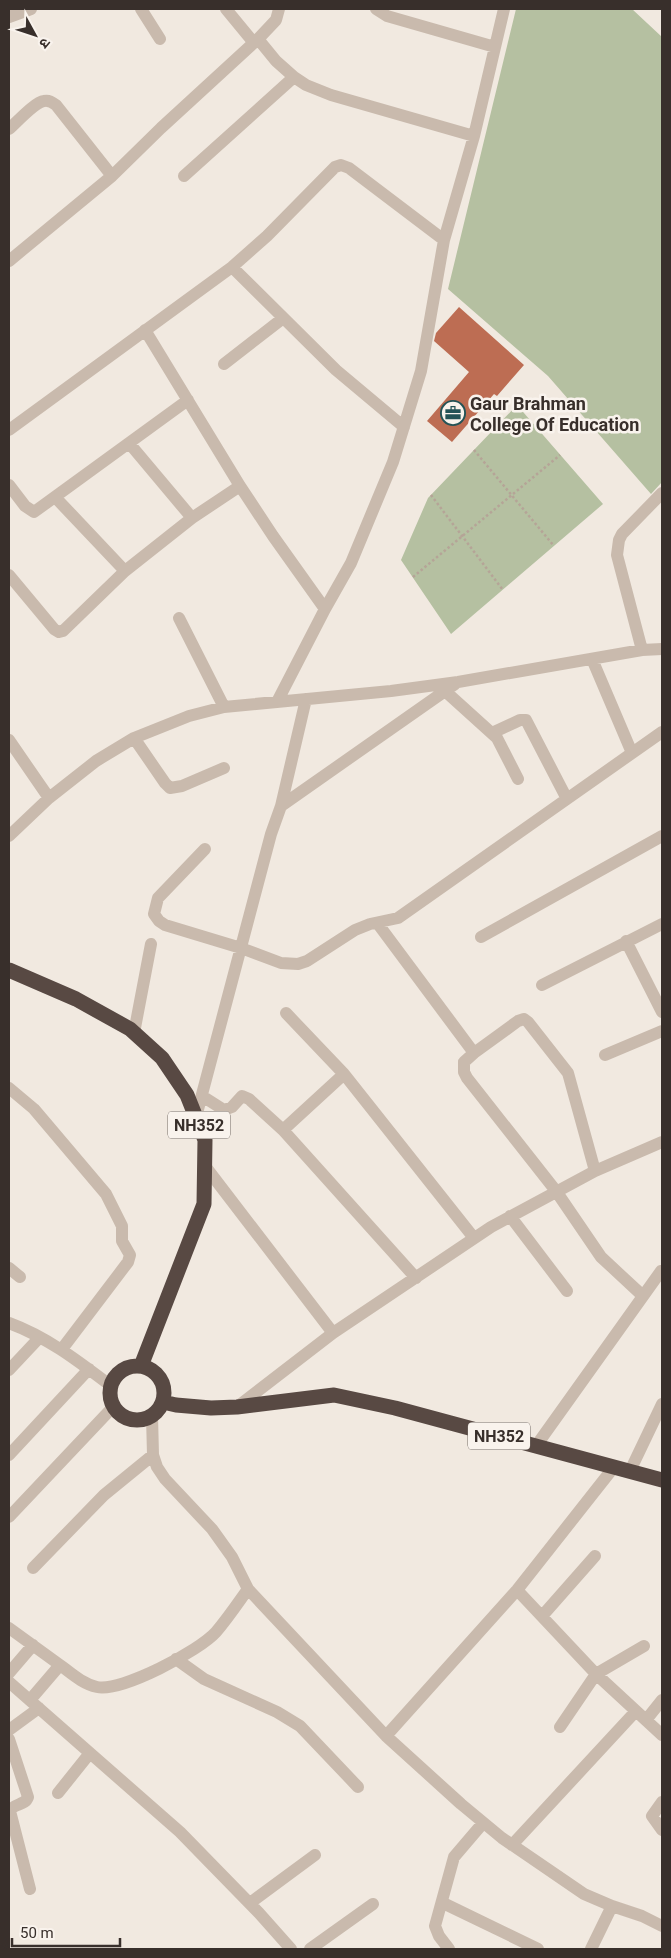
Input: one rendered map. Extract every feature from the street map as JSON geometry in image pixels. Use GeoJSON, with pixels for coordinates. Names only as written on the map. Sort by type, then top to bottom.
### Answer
{"type":"FeatureCollection","features":[{"type":"Feature","properties":{"kind":"highway","name":"NH352"},"geometry":{"type":"LineString","coordinates":[[9,970],[76,999],[134,1033],[162,1058],[187,1095],[205,1140],[204,1204],[141,1366]]}},
{"type":"Feature","properties":{"kind":"highway"},"geometry":{"type":"LineString","coordinates":[[133,1366],[148,1368],[161,1381],[164,1389],[163,1402],[158,1411],[152,1416],[138,1420],[122,1416],[113,1407],[111,1386],[114,1378],[121,1371],[133,1366]]}},
{"type":"Feature","properties":{"kind":"highway","name":"NH352"},"geometry":{"type":"LineString","coordinates":[[163,1402],[211,1408],[237,1407],[334,1396],[396,1408],[662,1480]]}},
{"type":"Feature","properties":{"kind":"street"},"geometry":{"type":"LineString","coordinates":[[9,17],[31,9]]}},
{"type":"Feature","properties":{"kind":"street"},"geometry":{"type":"LineString","coordinates":[[141,9],[160,39]]}},
{"type":"Feature","properties":{"kind":"street"},"geometry":{"type":"LineString","coordinates":[[226,9],[294,77],[331,95],[474,136]]}},
{"type":"Feature","properties":{"kind":"street"},"geometry":{"type":"LineString","coordinates":[[9,261],[112,176],[161,128],[256,41],[276,20],[279,9]]}},
{"type":"Feature","properties":{"kind":"street"},"geometry":{"type":"LineString","coordinates":[[376,9],[387,16],[495,47]]}},
{"type":"Feature","properties":{"kind":"street"},"geometry":{"type":"LineString","coordinates":[[277,702],[351,563],[393,462],[421,370],[444,240],[474,136],[504,9]]}},
{"type":"Feature","properties":{"kind":"street"},"geometry":{"type":"LineString","coordinates":[[184,176],[294,77]]}},
{"type":"Feature","properties":{"kind":"street"},"geometry":{"type":"LineString","coordinates":[[9,128],[43,100],[50,101],[56,105],[112,176]]}},
{"type":"Feature","properties":{"kind":"street"},"geometry":{"type":"LineString","coordinates":[[9,430],[232,268],[267,236],[328,172],[342,164],[444,240]]}},
{"type":"Feature","properties":{"kind":"street"},"geometry":{"type":"LineString","coordinates":[[232,268],[336,370],[404,427]]}},
{"type":"Feature","properties":{"kind":"street"},"geometry":{"type":"LineString","coordinates":[[224,364],[282,319]]}},
{"type":"Feature","properties":{"kind":"street"},"geometry":{"type":"LineString","coordinates":[[145,330],[240,486],[325,609]]}},
{"type":"Feature","properties":{"kind":"street"},"geometry":{"type":"LineString","coordinates":[[9,485],[24,506],[34,512],[188,400]]}},
{"type":"Feature","properties":{"kind":"street"},"geometry":{"type":"LineString","coordinates":[[129,443],[192,518]]}},
{"type":"Feature","properties":{"kind":"street"},"geometry":{"type":"LineString","coordinates":[[9,575],[54,629],[59,632],[68,627],[125,571],[192,518],[240,486]]}},
{"type":"Feature","properties":{"kind":"street"},"geometry":{"type":"LineString","coordinates":[[642,650],[617,555],[618,547],[622,534],[662,494]]}},
{"type":"Feature","properties":{"kind":"street"},"geometry":{"type":"LineString","coordinates":[[55,497],[125,571]]}},
{"type":"Feature","properties":{"kind":"street"},"geometry":{"type":"LineString","coordinates":[[179,618],[224,707]]}},
{"type":"Feature","properties":{"kind":"street"},"geometry":{"type":"LineString","coordinates":[[9,836],[49,798],[96,761],[134,738],[189,716],[224,707],[391,691],[458,682],[642,650],[662,649]]}},
{"type":"Feature","properties":{"kind":"street"},"geometry":{"type":"LineString","coordinates":[[592,659],[632,754]]}},
{"type":"Feature","properties":{"kind":"street"},"geometry":{"type":"LineString","coordinates":[[281,806],[458,682]]}},
{"type":"Feature","properties":{"kind":"street"},"geometry":{"type":"LineString","coordinates":[[445,691],[492,734],[501,745],[518,779]]}},
{"type":"Feature","properties":{"kind":"street"},"geometry":{"type":"LineString","coordinates":[[196,1117],[271,834],[281,806],[306,699]]}},
{"type":"Feature","properties":{"kind":"street"},"geometry":{"type":"LineString","coordinates":[[492,734],[520,720],[526,720],[567,799]]}},
{"type":"Feature","properties":{"kind":"street"},"geometry":{"type":"LineString","coordinates":[[205,849],[158,898],[154,914],[165,925],[241,948],[281,963],[298,964],[307,961],[355,930],[370,924],[378,924],[398,918],[662,732]]}},
{"type":"Feature","properties":{"kind":"street"},"geometry":{"type":"LineString","coordinates":[[134,738],[170,788],[182,786],[224,768]]}},
{"type":"Feature","properties":{"kind":"street"},"geometry":{"type":"LineString","coordinates":[[9,740],[49,798]]}},
{"type":"Feature","properties":{"kind":"street"},"geometry":{"type":"LineString","coordinates":[[481,936],[662,836]]}},
{"type":"Feature","properties":{"kind":"street"},"geometry":{"type":"LineString","coordinates":[[378,924],[474,1053]]}},
{"type":"Feature","properties":{"kind":"street"},"geometry":{"type":"LineString","coordinates":[[542,985],[662,924]]}},
{"type":"Feature","properties":{"kind":"street"},"geometry":{"type":"LineString","coordinates":[[626,941],[662,1012]]}},
{"type":"Feature","properties":{"kind":"street"},"geometry":{"type":"LineString","coordinates":[[134,1033],[151,944]]}},
{"type":"Feature","properties":{"kind":"street"},"geometry":{"type":"LineString","coordinates":[[286,1013],[344,1074],[474,1238]]}},
{"type":"Feature","properties":{"kind":"street"},"geometry":{"type":"LineString","coordinates":[[595,1171],[568,1073],[528,1022],[524,1019],[518,1021],[464,1062],[464,1072],[467,1078],[556,1191],[601,1257],[642,1296]]}},
{"type":"Feature","properties":{"kind":"street"},"geometry":{"type":"LineString","coordinates":[[605,1055],[662,1031]]}},
{"type":"Feature","properties":{"kind":"street"},"geometry":{"type":"LineString","coordinates":[[283,1130],[344,1074]]}},
{"type":"Feature","properties":{"kind":"street"},"geometry":{"type":"LineString","coordinates":[[9,1088],[34,1109],[106,1194],[122,1226],[122,1241],[130,1255],[128,1262],[62,1349]]}},
{"type":"Feature","properties":{"kind":"street"},"geometry":{"type":"LineString","coordinates":[[202,1096],[224,1110],[232,1107],[242,1096],[246,1097],[283,1130],[416,1278]]}},
{"type":"Feature","properties":{"kind":"street"},"geometry":{"type":"LineString","coordinates":[[237,1407],[334,1333],[474,1238],[510,1216],[595,1171],[662,1142]]}},
{"type":"Feature","properties":{"kind":"street"},"geometry":{"type":"LineString","coordinates":[[205,1166],[334,1333]]}},
{"type":"Feature","properties":{"kind":"street"},"geometry":{"type":"LineString","coordinates":[[510,1216],[567,1291]]}},
{"type":"Feature","properties":{"kind":"street"},"geometry":{"type":"LineString","coordinates":[[9,1268],[20,1277]]}},
{"type":"Feature","properties":{"kind":"street"},"geometry":{"type":"LineString","coordinates":[[536,1446],[660,1271]]}},
{"type":"Feature","properties":{"kind":"street"},"geometry":{"type":"LineString","coordinates":[[9,1323],[62,1349],[111,1386]]}},
{"type":"Feature","properties":{"kind":"street"},"geometry":{"type":"LineString","coordinates":[[9,1370],[40,1337]]}},
{"type":"Feature","properties":{"kind":"street"},"geometry":{"type":"LineString","coordinates":[[9,1455],[89,1369]]}},
{"type":"Feature","properties":{"kind":"street"},"geometry":{"type":"LineString","coordinates":[[630,1471],[662,1404]]}},
{"type":"Feature","properties":{"kind":"street"},"geometry":{"type":"LineString","coordinates":[[9,1517],[113,1407]]}},
{"type":"Feature","properties":{"kind":"street"},"geometry":{"type":"LineString","coordinates":[[152,1416],[153,1454],[157,1467],[165,1479],[223,1543],[248,1589],[386,1736],[483,1823],[512,1845],[584,1894],[642,1916],[662,1926]]}},
{"type":"Feature","properties":{"kind":"street"},"geometry":{"type":"LineString","coordinates":[[32,1568],[104,1495],[153,1454]]}},
{"type":"Feature","properties":{"kind":"street"},"geometry":{"type":"LineString","coordinates":[[386,1736],[517,1590],[614,1467]]}},
{"type":"Feature","properties":{"kind":"street"},"geometry":{"type":"LineString","coordinates":[[542,1615],[595,1556]]}},
{"type":"Feature","properties":{"kind":"street"},"geometry":{"type":"LineString","coordinates":[[9,1628],[81,1681],[97,1687],[117,1686],[135,1680],[201,1645],[216,1632],[248,1589]]}},
{"type":"Feature","properties":{"kind":"street"},"geometry":{"type":"LineString","coordinates":[[517,1590],[596,1674],[662,1735]]}},
{"type":"Feature","properties":{"kind":"street"},"geometry":{"type":"LineString","coordinates":[[9,1673],[33,1645]]}},
{"type":"Feature","properties":{"kind":"street"},"geometry":{"type":"LineString","coordinates":[[560,1727],[596,1674],[644,1646]]}},
{"type":"Feature","properties":{"kind":"street"},"geometry":{"type":"LineString","coordinates":[[176,1659],[204,1679],[277,1712],[300,1726],[358,1787]]}},
{"type":"Feature","properties":{"kind":"street"},"geometry":{"type":"LineString","coordinates":[[9,1730],[34,1704],[60,1665]]}},
{"type":"Feature","properties":{"kind":"street"},"geometry":{"type":"LineString","coordinates":[[9,1682],[180,1832],[291,1949]]}},
{"type":"Feature","properties":{"kind":"street"},"geometry":{"type":"LineString","coordinates":[[512,1845],[641,1715],[662,1700]]}},
{"type":"Feature","properties":{"kind":"street"},"geometry":{"type":"LineString","coordinates":[[9,1739],[28,1797],[25,1802],[13,1807],[10,1811],[30,1889]]}},
{"type":"Feature","properties":{"kind":"street"},"geometry":{"type":"LineString","coordinates":[[58,1793],[90,1753]]}},
{"type":"Feature","properties":{"kind":"street"},"geometry":{"type":"LineString","coordinates":[[662,1802],[652,1816],[662,1830]]}},
{"type":"Feature","properties":{"kind":"street"},"geometry":{"type":"LineString","coordinates":[[448,1949],[435,1926],[443,1903],[454,1857],[483,1823]]}},
{"type":"Feature","properties":{"kind":"street"},"geometry":{"type":"LineString","coordinates":[[250,1904],[315,1855]]}},
{"type":"Feature","properties":{"kind":"street"},"geometry":{"type":"LineString","coordinates":[[443,1903],[538,1949]]}},
{"type":"Feature","properties":{"kind":"street"},"geometry":{"type":"LineString","coordinates":[[310,1949],[373,1904]]}},
{"type":"Feature","properties":{"kind":"street"},"geometry":{"type":"LineString","coordinates":[[592,1949],[612,1906]]}},
{"type":"Feature","properties":{"kind":"path"},"geometry":{"type":"LineString","coordinates":[[474,450],[554,546]]}},
{"type":"Feature","properties":{"kind":"path"},"geometry":{"type":"LineString","coordinates":[[413,577],[560,455]]}},
{"type":"Feature","properties":{"kind":"path"},"geometry":{"type":"LineString","coordinates":[[431,495],[503,590]]}},
{"type":"Feature","properties":{"kind":"green space"},"geometry":{"type":"Polygon","coordinates":[[[516,9],[632,9],[662,37],[662,482],[651,494],[548,376],[448,289],[516,9]]]}},
{"type":"Feature","properties":{"kind":"green space"},"geometry":{"type":"Polygon","coordinates":[[[517,405],[603,504],[451,634],[401,560],[428,498],[517,405]]]}},
{"type":"Feature","properties":{"kind":"building"},"geometry":{"type":"Polygon","coordinates":[[[459,307],[524,365],[497,396],[494,394],[452,442],[427,421],[469,372],[434,341],[436,333],[459,307]]]}},
{"type":"Feature","properties":{"kind":"place","name":"Gaur Brahman College Of Education"},"geometry":{"type":"Point","coordinates":[453,413]}}]}
